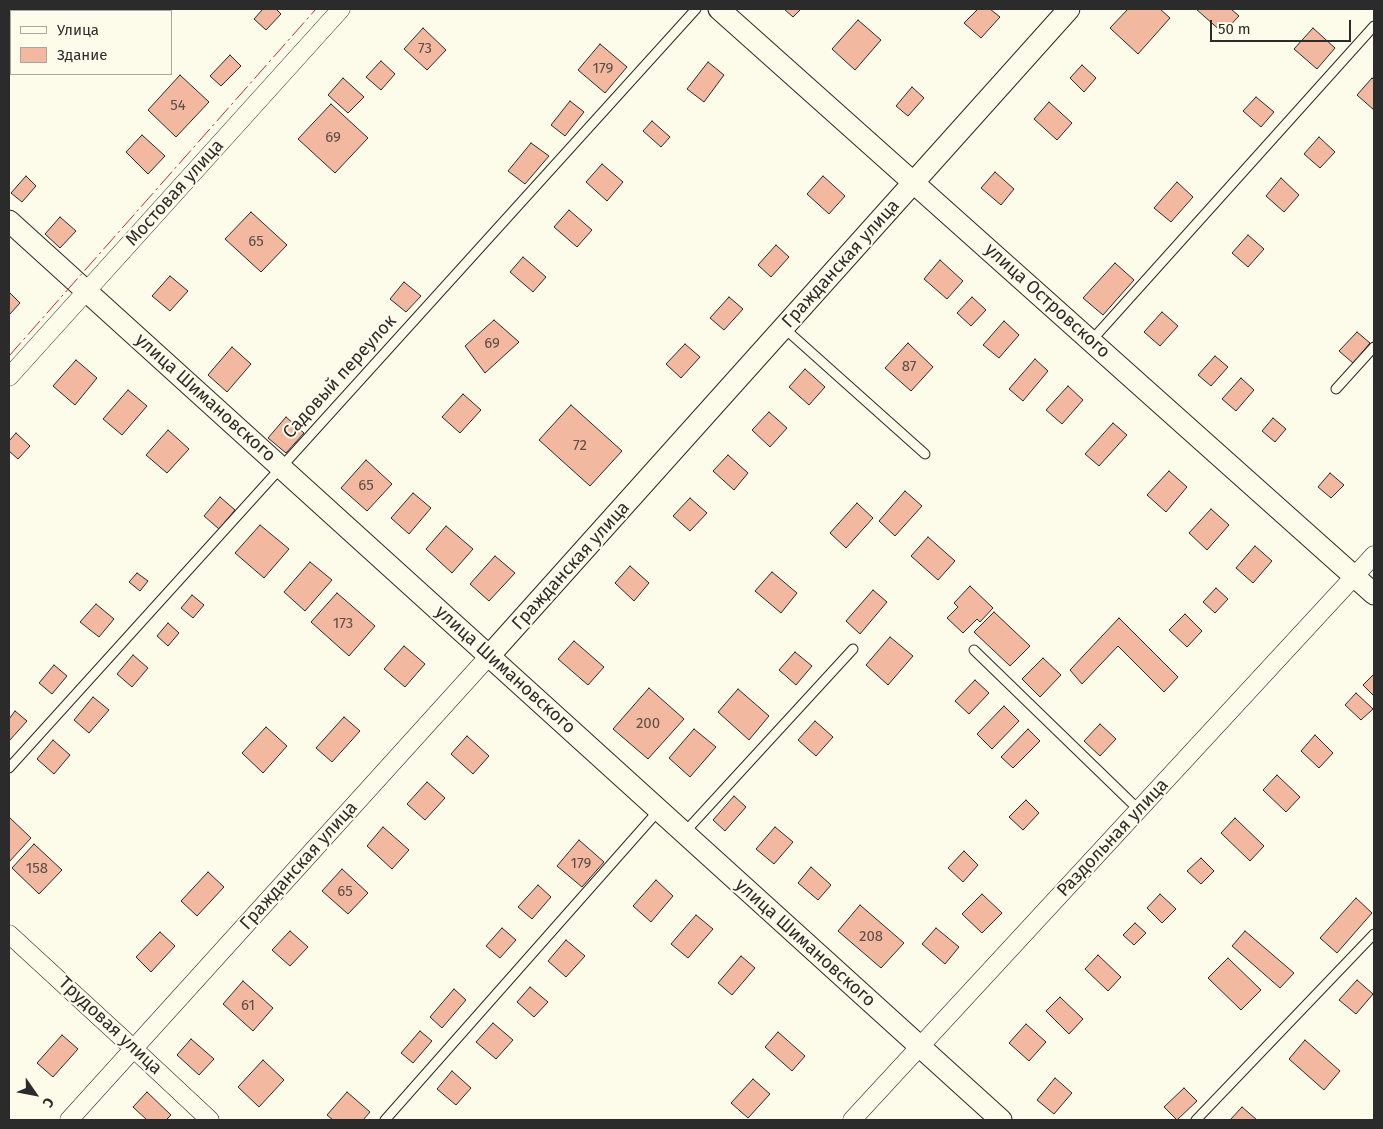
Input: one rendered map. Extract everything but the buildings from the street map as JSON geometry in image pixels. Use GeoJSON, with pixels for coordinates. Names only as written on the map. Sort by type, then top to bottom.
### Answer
{"type":"FeatureCollection","features":[{"type":"Feature","properties":{"kind":"street","name":"Мостовая улица"},"geometry":{"type":"LineString","coordinates":[[9,377],[341,9]]}},
{"type":"Feature","properties":{"kind":"street","name":"Гражданская улица"},"geometry":{"type":"LineString","coordinates":[[70,1120],[1069,9]]}},
{"type":"Feature","properties":{"kind":"street","name":"улица Островского"},"geometry":{"type":"LineString","coordinates":[[727,11],[914,182],[1374,594]]}},
{"type":"Feature","properties":{"kind":"street","name":"улица Шимановского"},"geometry":{"type":"LineString","coordinates":[[9,221],[1001,1120]]}},
{"type":"Feature","properties":{"kind":"street","name":"Раздольная улица"},"geometry":{"type":"LineString","coordinates":[[852,1120],[1374,555]]}},
{"type":"Feature","properties":{"kind":"street","name":"Трудовая улица"},"geometry":{"type":"LineString","coordinates":[[9,934],[210,1120]]}},
{"type":"Feature","properties":{"kind":"lane","name":"Садовый переулок"},"geometry":{"type":"LineString","coordinates":[[9,768],[696,9]]}},
{"type":"Feature","properties":{"kind":"lane"},"geometry":{"type":"LineString","coordinates":[[1091,340],[1374,26]]}},
{"type":"Feature","properties":{"kind":"lane"},"geometry":{"type":"LineString","coordinates":[[784,328],[925,454]]}},
{"type":"Feature","properties":{"kind":"lane"},"geometry":{"type":"LineString","coordinates":[[1336,389],[1374,347]]}},
{"type":"Feature","properties":{"kind":"lane"},"geometry":{"type":"LineString","coordinates":[[684,833],[853,649]]}},
{"type":"Feature","properties":{"kind":"lane"},"geometry":{"type":"LineString","coordinates":[[974,650],[1139,810]]}},
{"type":"Feature","properties":{"kind":"lane"},"geometry":{"type":"LineString","coordinates":[[385,1120],[659,810]]}},
{"type":"Feature","properties":{"kind":"lane"},"geometry":{"type":"LineString","coordinates":[[1196,1120],[1374,934]]}},
{"type":"Feature","properties":{"kind":"power"},"geometry":{"type":"LineString","coordinates":[[9,356],[316,9]]}}]}
